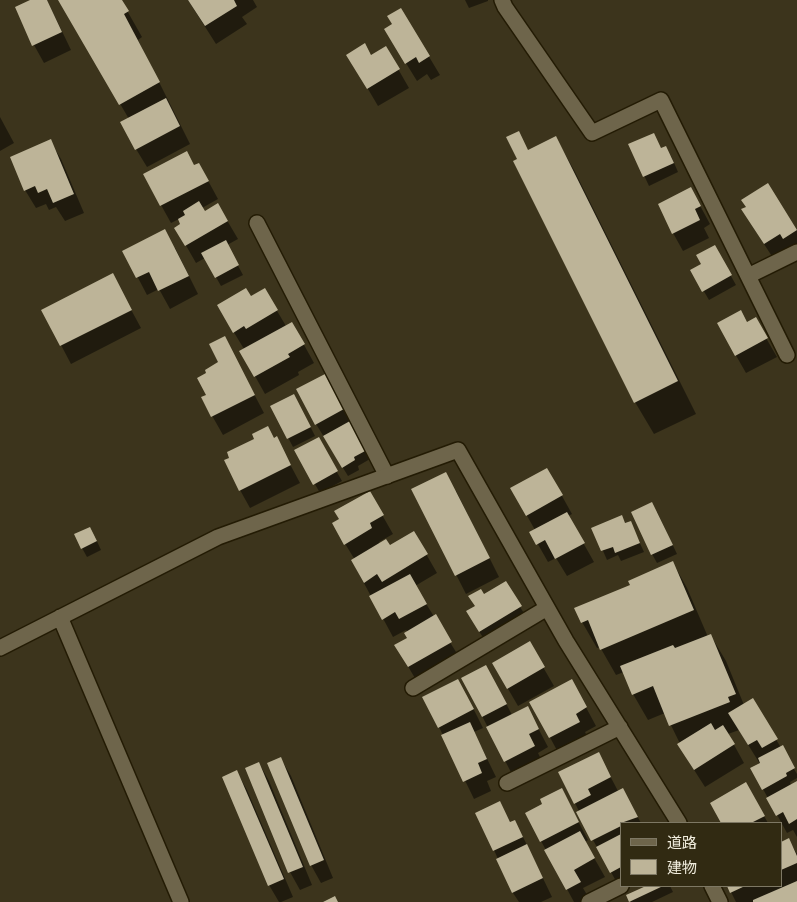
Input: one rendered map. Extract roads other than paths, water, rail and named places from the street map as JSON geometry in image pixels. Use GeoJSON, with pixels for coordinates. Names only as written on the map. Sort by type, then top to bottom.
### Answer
{"type":"FeatureCollection","features":[{"type":"Feature","properties":{"kind":"street"},"geometry":{"type":"LineString","coordinates":[[502,0],[592,134],[661,100],[787,355]]}},
{"type":"Feature","properties":{"kind":"street"},"geometry":{"type":"LineString","coordinates":[[257,223],[387,476]]}},
{"type":"Feature","properties":{"kind":"street"},"geometry":{"type":"LineString","coordinates":[[748,276],[797,252]]}},
{"type":"Feature","properties":{"kind":"street"},"geometry":{"type":"LineString","coordinates":[[0,648],[218,537],[458,450],[547,608],[678,822]]}},
{"type":"Feature","properties":{"kind":"street"},"geometry":{"type":"LineString","coordinates":[[413,688],[547,608]]}},
{"type":"Feature","properties":{"kind":"street"},"geometry":{"type":"LineString","coordinates":[[60,617],[181,902]]}},
{"type":"Feature","properties":{"kind":"street"},"geometry":{"type":"LineString","coordinates":[[507,783],[620,727]]}},
{"type":"Feature","properties":{"kind":"street"},"geometry":{"type":"LineString","coordinates":[[589,902],[620,886]]}},
{"type":"Feature","properties":{"kind":"street"},"geometry":{"type":"LineString","coordinates":[[712,887],[720,902]]}}]}
